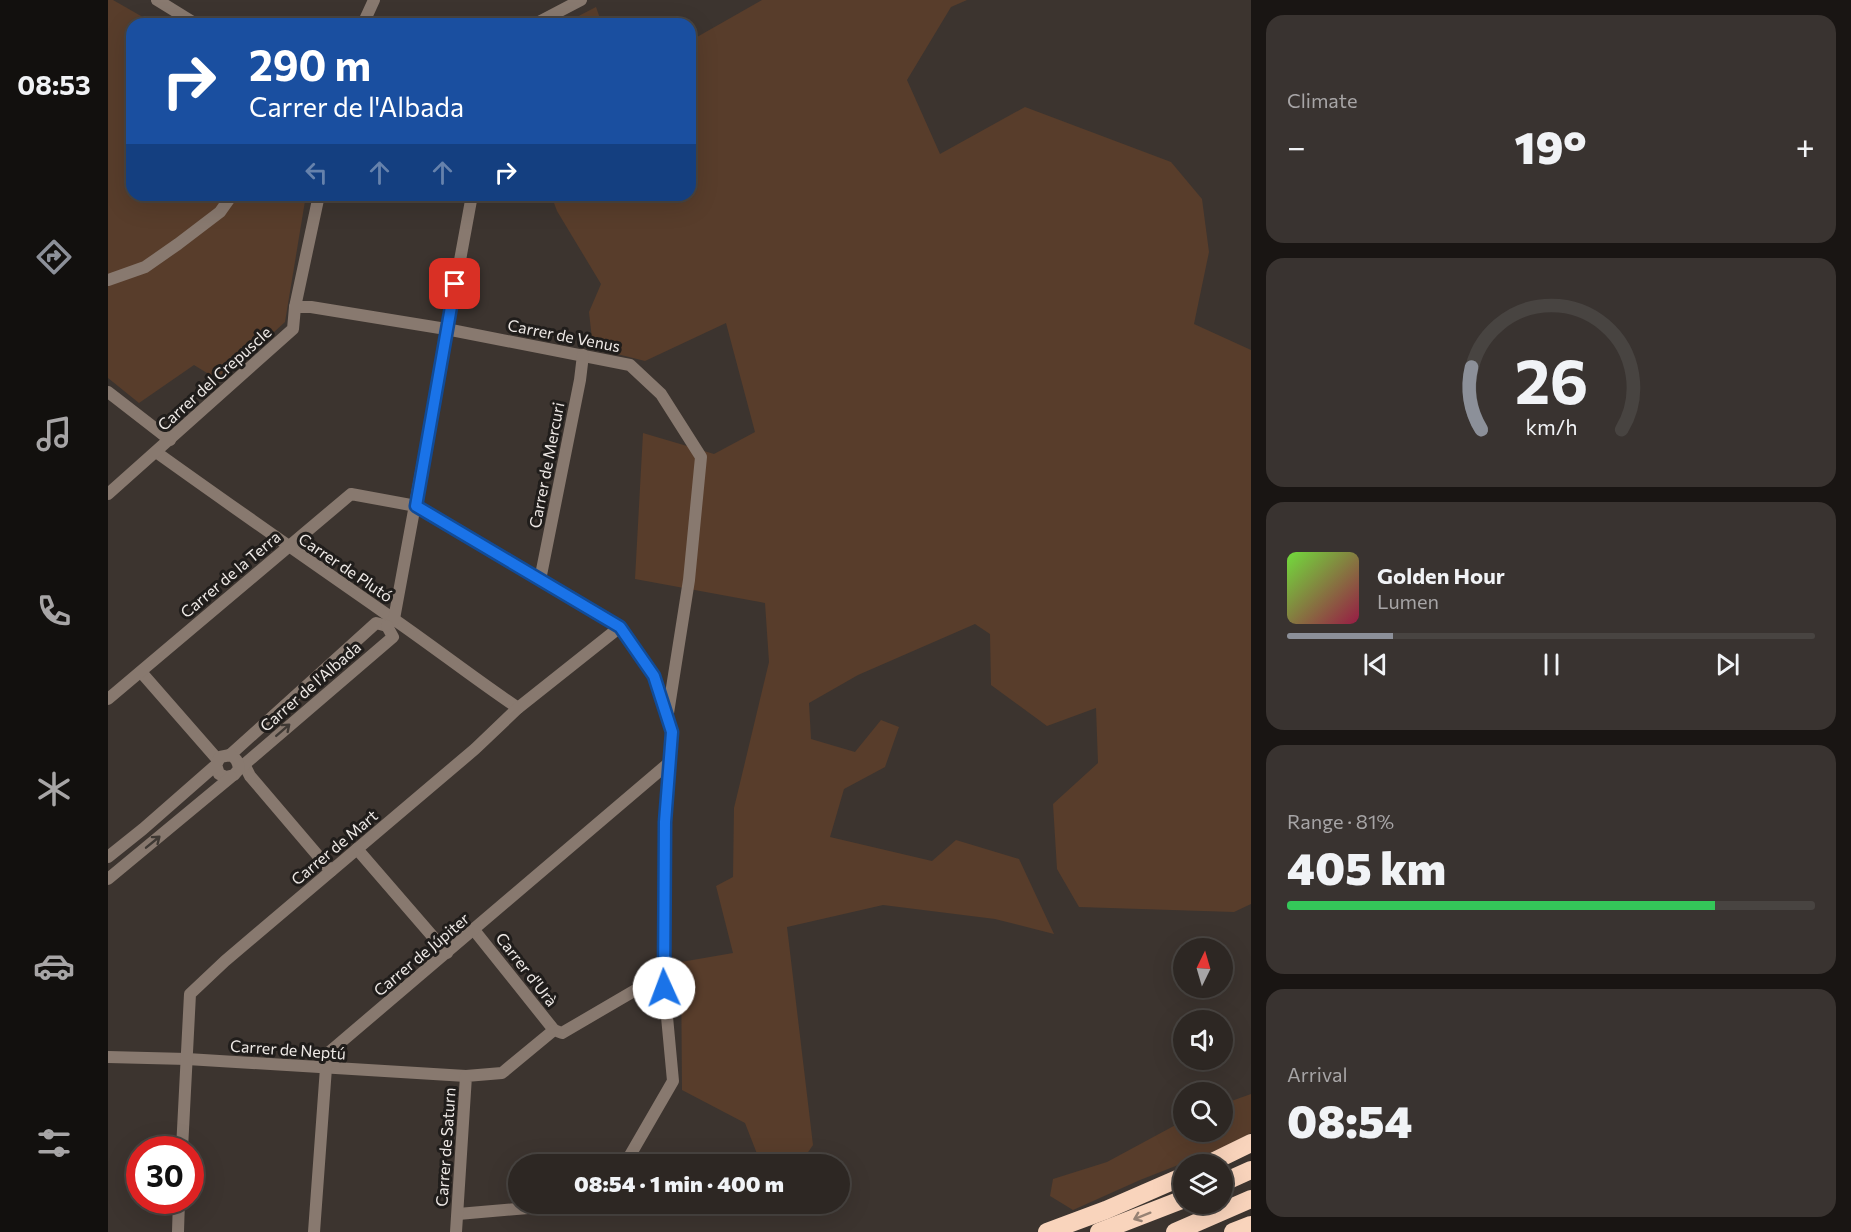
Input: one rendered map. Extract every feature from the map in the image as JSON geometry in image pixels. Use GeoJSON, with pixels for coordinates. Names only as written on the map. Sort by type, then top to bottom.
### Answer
{"type":"FeatureCollection","features":[{"type":"Feature","properties":{"kind":"highway"},"geometry":{"type":"LineString","coordinates":[[1228,1154],[1251,1143]]}},
{"type":"Feature","properties":{"kind":"highway"},"geometry":{"type":"LineString","coordinates":[[1233,1178],[1251,1170]]}},
{"type":"Feature","properties":{"kind":"highway"},"geometry":{"type":"LineString","coordinates":[[1047,1232],[1106,1210],[1173,1181]]}},
{"type":"Feature","properties":{"kind":"highway"},"geometry":{"type":"LineString","coordinates":[[1175,1232],[1251,1199]]}},
{"type":"Feature","properties":{"kind":"highway"},"geometry":{"type":"LineString","coordinates":[[1099,1232],[1173,1203]]}},
{"type":"Feature","properties":{"kind":"highway"},"geometry":{"type":"LineString","coordinates":[[1233,1232],[1251,1225]]}},
{"type":"Feature","properties":{"kind":"street"},"geometry":{"type":"LineString","coordinates":[[157,0],[186,18]]}},
{"type":"Feature","properties":{"kind":"street"},"geometry":{"type":"LineString","coordinates":[[366,18],[374,0]]}},
{"type":"Feature","properties":{"kind":"street"},"geometry":{"type":"LineString","coordinates":[[546,18],[581,0]]}},
{"type":"Feature","properties":{"kind":"street"},"geometry":{"type":"LineString","coordinates":[[108,280],[145,267],[220,212],[228,201]]}},
{"type":"Feature","properties":{"kind":"street","name":"Carrer del Crepuscle"},"geometry":{"type":"LineString","coordinates":[[108,494],[293,329],[295,307],[318,201]]}},
{"type":"Feature","properties":{"kind":"street","name":"Carrer de l'Albada"},"geometry":{"type":"LineString","coordinates":[[108,879],[393,637],[391,622],[416,506],[471,201]]}},
{"type":"Feature","properties":{"kind":"street","name":"Carrer de Venus"},"geometry":{"type":"LineString","coordinates":[[295,307],[311,307],[446,329],[630,365],[662,394],[701,458],[689,580],[668,717]]}},
{"type":"Feature","properties":{"kind":"street","name":"Carrer de Mercuri"},"geometry":{"type":"LineString","coordinates":[[540,580],[583,355]]}},
{"type":"Feature","properties":{"kind":"street"},"geometry":{"type":"LineString","coordinates":[[108,392],[170,440]]}},
{"type":"Feature","properties":{"kind":"street","name":"Carrer de Plutó"},"geometry":{"type":"LineString","coordinates":[[156,452],[391,622],[519,708]]}},
{"type":"Feature","properties":{"kind":"street","name":"Carrer de la Terra"},"geometry":{"type":"LineString","coordinates":[[108,699],[351,494],[416,506]]}},
{"type":"Feature","properties":{"kind":"street"},"geometry":{"type":"LineString","coordinates":[[416,506],[620,627],[654,676],[668,717],[672,732],[665,822],[663,974],[672,1081],[631,1154]]}},
{"type":"Feature","properties":{"kind":"street","name":"Carrer de l'Albada"},"geometry":{"type":"LineString","coordinates":[[230,754],[376,623],[391,622]]}},
{"type":"Feature","properties":{"kind":"street","name":"Carrer de Mart"},"geometry":{"type":"LineString","coordinates":[[183,1136],[190,994],[225,961],[475,749],[519,708],[620,627]]}},
{"type":"Feature","properties":{"kind":"street"},"geometry":{"type":"LineString","coordinates":[[141,672],[217,763],[219,774],[223,776],[238,770]]}},
{"type":"Feature","properties":{"kind":"street"},"geometry":{"type":"LineString","coordinates":[[108,857],[217,763],[220,757],[230,754],[237,760],[238,770]]}},
{"type":"Feature","properties":{"kind":"street","name":"Carrer de Júpiter"},"geometry":{"type":"LineString","coordinates":[[314,1232],[327,1054],[670,762]]}},
{"type":"Feature","properties":{"kind":"street"},"geometry":{"type":"LineString","coordinates":[[238,770],[249,776],[331,871]]}},
{"type":"Feature","properties":{"kind":"street"},"geometry":{"type":"LineString","coordinates":[[357,849],[447,953]]}},
{"type":"Feature","properties":{"kind":"street","name":"Carrer d'Urà"},"geometry":{"type":"LineString","coordinates":[[474,930],[554,1030]]}},
{"type":"Feature","properties":{"kind":"street","name":"Carrer de Saturn"},"geometry":{"type":"LineString","coordinates":[[456,1232],[466,1076],[502,1073],[554,1030],[562,1033],[663,974]]}},
{"type":"Feature","properties":{"kind":"street","name":"Carrer de Neptú"},"geometry":{"type":"LineString","coordinates":[[108,1056],[466,1076]]}},
{"type":"Feature","properties":{"kind":"street"},"geometry":{"type":"LineString","coordinates":[[458,1214],[508,1210]]}},
{"type":"Feature","properties":{"kind":"street"},"geometry":{"type":"LineString","coordinates":[[178,1232],[179,1214]]}},
{"type":"Feature","properties":{"kind":"shaded area"},"geometry":{"type":"Polygon","coordinates":[[[108,0],[113,0],[144,18],[126,18],[126,201],[305,201],[285,322],[220,381],[194,365],[139,403],[108,378],[108,0]]]}},
{"type":"Feature","properties":{"kind":"shaded area"},"geometry":{"type":"Polygon","coordinates":[[[762,0],[967,0],[951,7],[907,80],[940,154],[1025,107],[1171,162],[1202,199],[1209,252],[1194,324],[1251,350],[1251,904],[1234,912],[1079,907],[1057,869],[1053,804],[1098,763],[1096,708],[1047,726],[991,685],[990,634],[975,624],[858,675],[809,703],[811,739],[855,752],[881,720],[899,727],[885,767],[844,789],[830,837],[932,861],[956,840],[1019,859],[1054,934],[995,919],[883,905],[787,927],[813,1145],[807,1154],[757,1154],[745,1123],[682,1090],[681,962],[733,953],[716,886],[733,877],[734,808],[769,662],[765,603],[635,579],[643,433],[714,454],[755,432],[726,323],[645,361],[593,348],[589,312],[601,284],[553,201],[696,201],[696,38],[762,0]]]}},
{"type":"Feature","properties":{"kind":"shaded area"},"geometry":{"type":"Polygon","coordinates":[[[596,7],[600,18],[575,18],[596,7]]]}},
{"type":"Feature","properties":{"kind":"shaded area"},"geometry":{"type":"Polygon","coordinates":[[[1251,1094],[1251,1133],[1224,1147],[1206,1154],[1173,1154],[1173,1167],[1073,1210],[1050,1196],[1053,1179],[1107,1162],[1173,1126],[1173,1142],[1233,1142],[1233,1100],[1251,1094]]]}},
{"type":"Feature","properties":{"kind":"route"},"geometry":{"type":"LineString","coordinates":[[455,284],[416,506],[620,627],[654,676],[672,732],[665,822],[664,988]]}}]}
